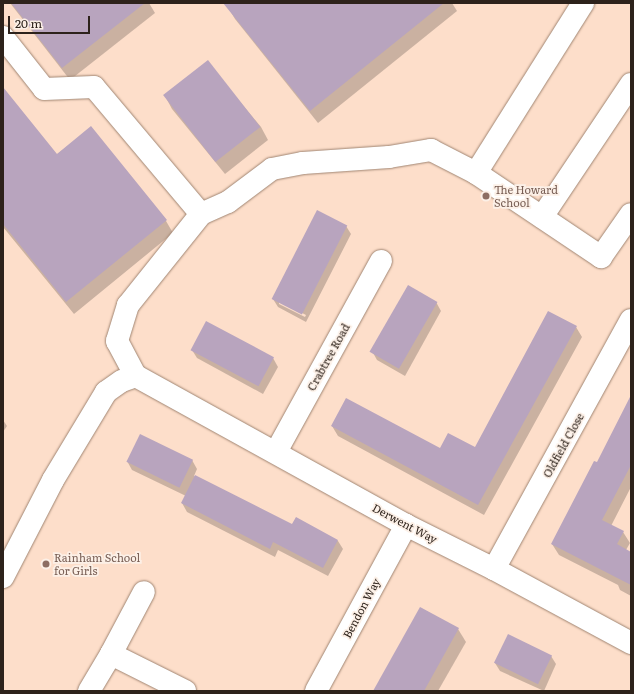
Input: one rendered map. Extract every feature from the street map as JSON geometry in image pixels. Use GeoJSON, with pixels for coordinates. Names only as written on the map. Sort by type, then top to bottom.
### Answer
{"type":"FeatureCollection","features":[{"type":"Feature","properties":{"kind":"street"},"geometry":{"type":"LineString","coordinates":[[476,173],[584,3]]}},
{"type":"Feature","properties":{"kind":"street"},"geometry":{"type":"LineString","coordinates":[[3,37],[44,89],[94,87],[201,214]]}},
{"type":"Feature","properties":{"kind":"street"},"geometry":{"type":"LineString","coordinates":[[542,217],[631,84]]}},
{"type":"Feature","properties":{"kind":"street"},"geometry":{"type":"LineString","coordinates":[[3,577],[53,480],[106,392],[122,381],[136,376],[117,341],[128,305],[201,214],[228,202],[272,169],[302,163],[389,157],[431,150],[476,173],[601,257],[631,214]]}},
{"type":"Feature","properties":{"kind":"street","name":"Crabtree Road"},"geometry":{"type":"LineString","coordinates":[[276,452],[381,261]]}},
{"type":"Feature","properties":{"kind":"street","name":"Oldfield Close"},"geometry":{"type":"LineString","coordinates":[[494,569],[631,320]]}},
{"type":"Feature","properties":{"kind":"street","name":"Derwent Way"},"geometry":{"type":"LineString","coordinates":[[136,376],[406,525],[494,569],[631,643]]}},
{"type":"Feature","properties":{"kind":"street","name":"Bendon Way"},"geometry":{"type":"LineString","coordinates":[[316,691],[406,525]]}},
{"type":"Feature","properties":{"kind":"street"},"geometry":{"type":"LineString","coordinates":[[89,691],[111,654],[144,592]]}},
{"type":"Feature","properties":{"kind":"street"},"geometry":{"type":"LineString","coordinates":[[111,654],[185,691]]}},
{"type":"Feature","properties":{"kind":"building"},"geometry":{"type":"Polygon","coordinates":[[[11,3],[145,3],[62,68],[11,3]]]}},
{"type":"Feature","properties":{"kind":"building"},"geometry":{"type":"Polygon","coordinates":[[[223,3],[444,3],[310,111],[223,3]]]}},
{"type":"Feature","properties":{"kind":"building"},"geometry":{"type":"Polygon","coordinates":[[[208,60],[260,127],[215,162],[163,95],[208,60]]]}},
{"type":"Feature","properties":{"kind":"building"},"geometry":{"type":"Polygon","coordinates":[[[3,87],[57,154],[91,126],[167,220],[66,302],[3,224],[3,87]]]}},
{"type":"Feature","properties":{"kind":"building"},"geometry":{"type":"Polygon","coordinates":[[[317,210],[347,225],[302,315],[272,299],[317,210]]]}},
{"type":"Feature","properties":{"kind":"building"},"geometry":{"type":"Polygon","coordinates":[[[408,285],[437,302],[399,369],[370,352],[408,285]]]}},
{"type":"Feature","properties":{"kind":"building"},"geometry":{"type":"Polygon","coordinates":[[[548,311],[577,326],[478,505],[331,426],[346,398],[440,448],[448,433],[475,447],[548,311]]]}},
{"type":"Feature","properties":{"kind":"building"},"geometry":{"type":"Polygon","coordinates":[[[206,321],[274,357],[258,386],[191,350],[206,321]]]}},
{"type":"Feature","properties":{"kind":"building"},"geometry":{"type":"Polygon","coordinates":[[[631,395],[631,465],[602,520],[624,531],[617,544],[631,552],[631,585],[551,544],[594,461],[597,462],[631,395]]]}},
{"type":"Feature","properties":{"kind":"building"},"geometry":{"type":"Polygon","coordinates":[[[140,434],[193,460],[179,488],[126,462],[140,434]]]}},
{"type":"Feature","properties":{"kind":"building"},"geometry":{"type":"Polygon","coordinates":[[[195,475],[292,524],[296,517],[338,540],[323,568],[273,542],[270,549],[181,503],[195,475]]]}},
{"type":"Feature","properties":{"kind":"building"},"geometry":{"type":"Polygon","coordinates":[[[420,607],[459,628],[424,691],[373,691],[420,607]]]}},
{"type":"Feature","properties":{"kind":"building"},"geometry":{"type":"Polygon","coordinates":[[[508,634],[552,655],[538,684],[494,663],[508,634]]]}},
{"type":"Feature","properties":{"kind":"place","name":"The Howard School"},"geometry":{"type":"Point","coordinates":[486,196]}},
{"type":"Feature","properties":{"kind":"place","name":"Rainham School for Girls"},"geometry":{"type":"Point","coordinates":[46,564]}}]}
